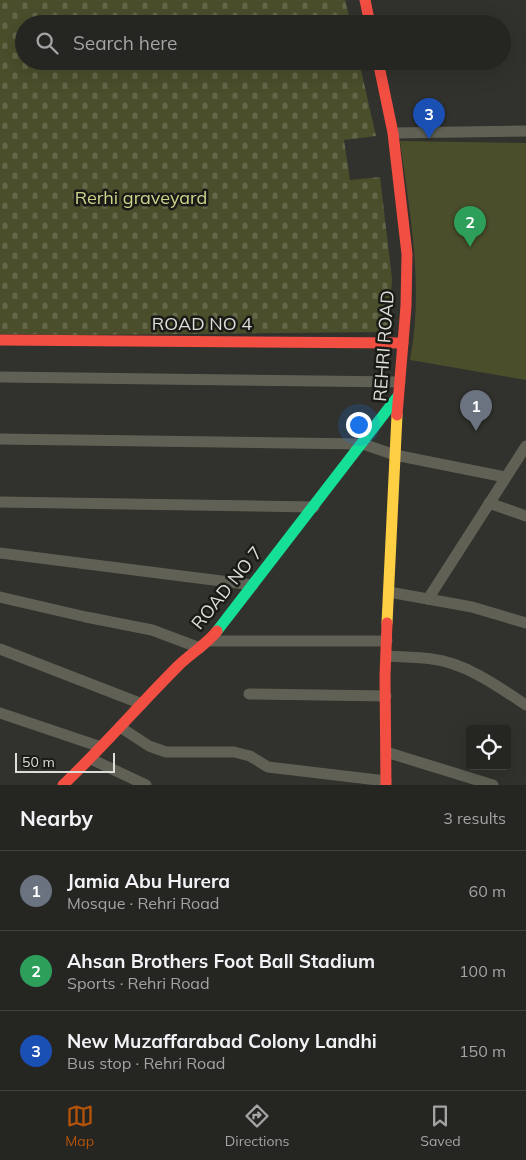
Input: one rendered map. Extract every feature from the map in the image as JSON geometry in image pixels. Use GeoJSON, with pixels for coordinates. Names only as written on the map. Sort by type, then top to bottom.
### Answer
{"type":"FeatureCollection","features":[{"type":"Feature","properties":{"kind":"street"},"geometry":{"type":"LineString","coordinates":[[365,0],[368,15]]}},
{"type":"Feature","properties":{"kind":"street","name":"REHRI ROAD"},"geometry":{"type":"LineString","coordinates":[[380,70],[393,133],[407,254],[406,306],[398,396],[386,641],[386,783]]}},
{"type":"Feature","properties":{"kind":"street"},"geometry":{"type":"LineString","coordinates":[[393,133],[526,131]]}},
{"type":"Feature","properties":{"kind":"street","name":"ROAD NO 4"},"geometry":{"type":"LineString","coordinates":[[0,340],[403,343]]}},
{"type":"Feature","properties":{"kind":"street"},"geometry":{"type":"LineString","coordinates":[[0,377],[400,382]]}},
{"type":"Feature","properties":{"kind":"street","name":"ROAD NO 7"},"geometry":{"type":"LineString","coordinates":[[64,785],[91,759],[179,665],[205,644],[314,507],[398,396]]}},
{"type":"Feature","properties":{"kind":"street"},"geometry":{"type":"LineString","coordinates":[[0,439],[363,444],[395,455],[504,477]]}},
{"type":"Feature","properties":{"kind":"street"},"geometry":{"type":"LineString","coordinates":[[428,599],[504,477],[526,446]]}},
{"type":"Feature","properties":{"kind":"street"},"geometry":{"type":"LineString","coordinates":[[0,502],[314,507]]}},
{"type":"Feature","properties":{"kind":"street"},"geometry":{"type":"LineString","coordinates":[[488,502],[526,516]]}},
{"type":"Feature","properties":{"kind":"street"},"geometry":{"type":"LineString","coordinates":[[0,553],[253,585]]}},
{"type":"Feature","properties":{"kind":"street"},"geometry":{"type":"LineString","coordinates":[[389,592],[472,607],[526,623]]}},
{"type":"Feature","properties":{"kind":"street"},"geometry":{"type":"LineString","coordinates":[[0,597],[152,630],[205,644],[386,641]]}},
{"type":"Feature","properties":{"kind":"street"},"geometry":{"type":"LineString","coordinates":[[0,649],[142,704]]}},
{"type":"Feature","properties":{"kind":"street"},"geometry":{"type":"LineString","coordinates":[[386,656],[434,659],[462,668],[487,680],[526,705]]}},
{"type":"Feature","properties":{"kind":"street"},"geometry":{"type":"LineString","coordinates":[[249,694],[386,696]]}},
{"type":"Feature","properties":{"kind":"street"},"geometry":{"type":"LineString","coordinates":[[0,712],[101,747]]}},
{"type":"Feature","properties":{"kind":"street"},"geometry":{"type":"LineString","coordinates":[[120,728],[149,746],[166,752],[234,752],[250,756],[268,767],[386,783]]}},
{"type":"Feature","properties":{"kind":"street"},"geometry":{"type":"LineString","coordinates":[[386,752],[493,785]]}},
{"type":"Feature","properties":{"kind":"street"},"geometry":{"type":"LineString","coordinates":[[91,759],[146,785]]}},
{"type":"Feature","properties":{"kind":"green space","name":"Rerhi graveyard"},"geometry":{"type":"Polygon","coordinates":[[[0,0],[345,0],[349,15],[15,15],[15,70],[361,70],[376,136],[344,140],[350,180],[380,177],[392,278],[390,322],[384,332],[0,334],[0,0]]]}},
{"type":"Feature","properties":{"kind":"green space"},"geometry":{"type":"Polygon","coordinates":[[[400,141],[526,143],[526,380],[410,360],[414,333],[416,278],[400,141]]]}},
{"type":"Feature","properties":{"kind":"traffic: fast"},"geometry":{"type":"LineString","coordinates":[[217,631],[398,396]]}},
{"type":"Feature","properties":{"kind":"traffic: slow"},"geometry":{"type":"LineString","coordinates":[[387,623],[397,415]]}},
{"type":"Feature","properties":{"kind":"traffic: jam"},"geometry":{"type":"LineString","coordinates":[[365,0],[368,15]]}},
{"type":"Feature","properties":{"kind":"traffic: jam"},"geometry":{"type":"LineString","coordinates":[[380,70],[393,133],[407,254],[406,306],[397,415]]}},
{"type":"Feature","properties":{"kind":"traffic: jam"},"geometry":{"type":"LineString","coordinates":[[0,340],[403,343]]}},
{"type":"Feature","properties":{"kind":"traffic: jam"},"geometry":{"type":"LineString","coordinates":[[386,785],[385,676],[387,623]]}},
{"type":"Feature","properties":{"kind":"traffic: jam"},"geometry":{"type":"LineString","coordinates":[[63,785],[178,666],[217,631]]}},
{"type":"Feature","properties":{"kind":"place","name":"New Muzaffarabad Colony Landhi"},"geometry":{"type":"Point","coordinates":[429,139]}},
{"type":"Feature","properties":{"kind":"place","name":"Ahsan Brothers Foot Ball Stadium"},"geometry":{"type":"Point","coordinates":[470,247]}},
{"type":"Feature","properties":{"kind":"place","name":"Jamia Abu Hurera"},"geometry":{"type":"Point","coordinates":[476,431]}}]}
